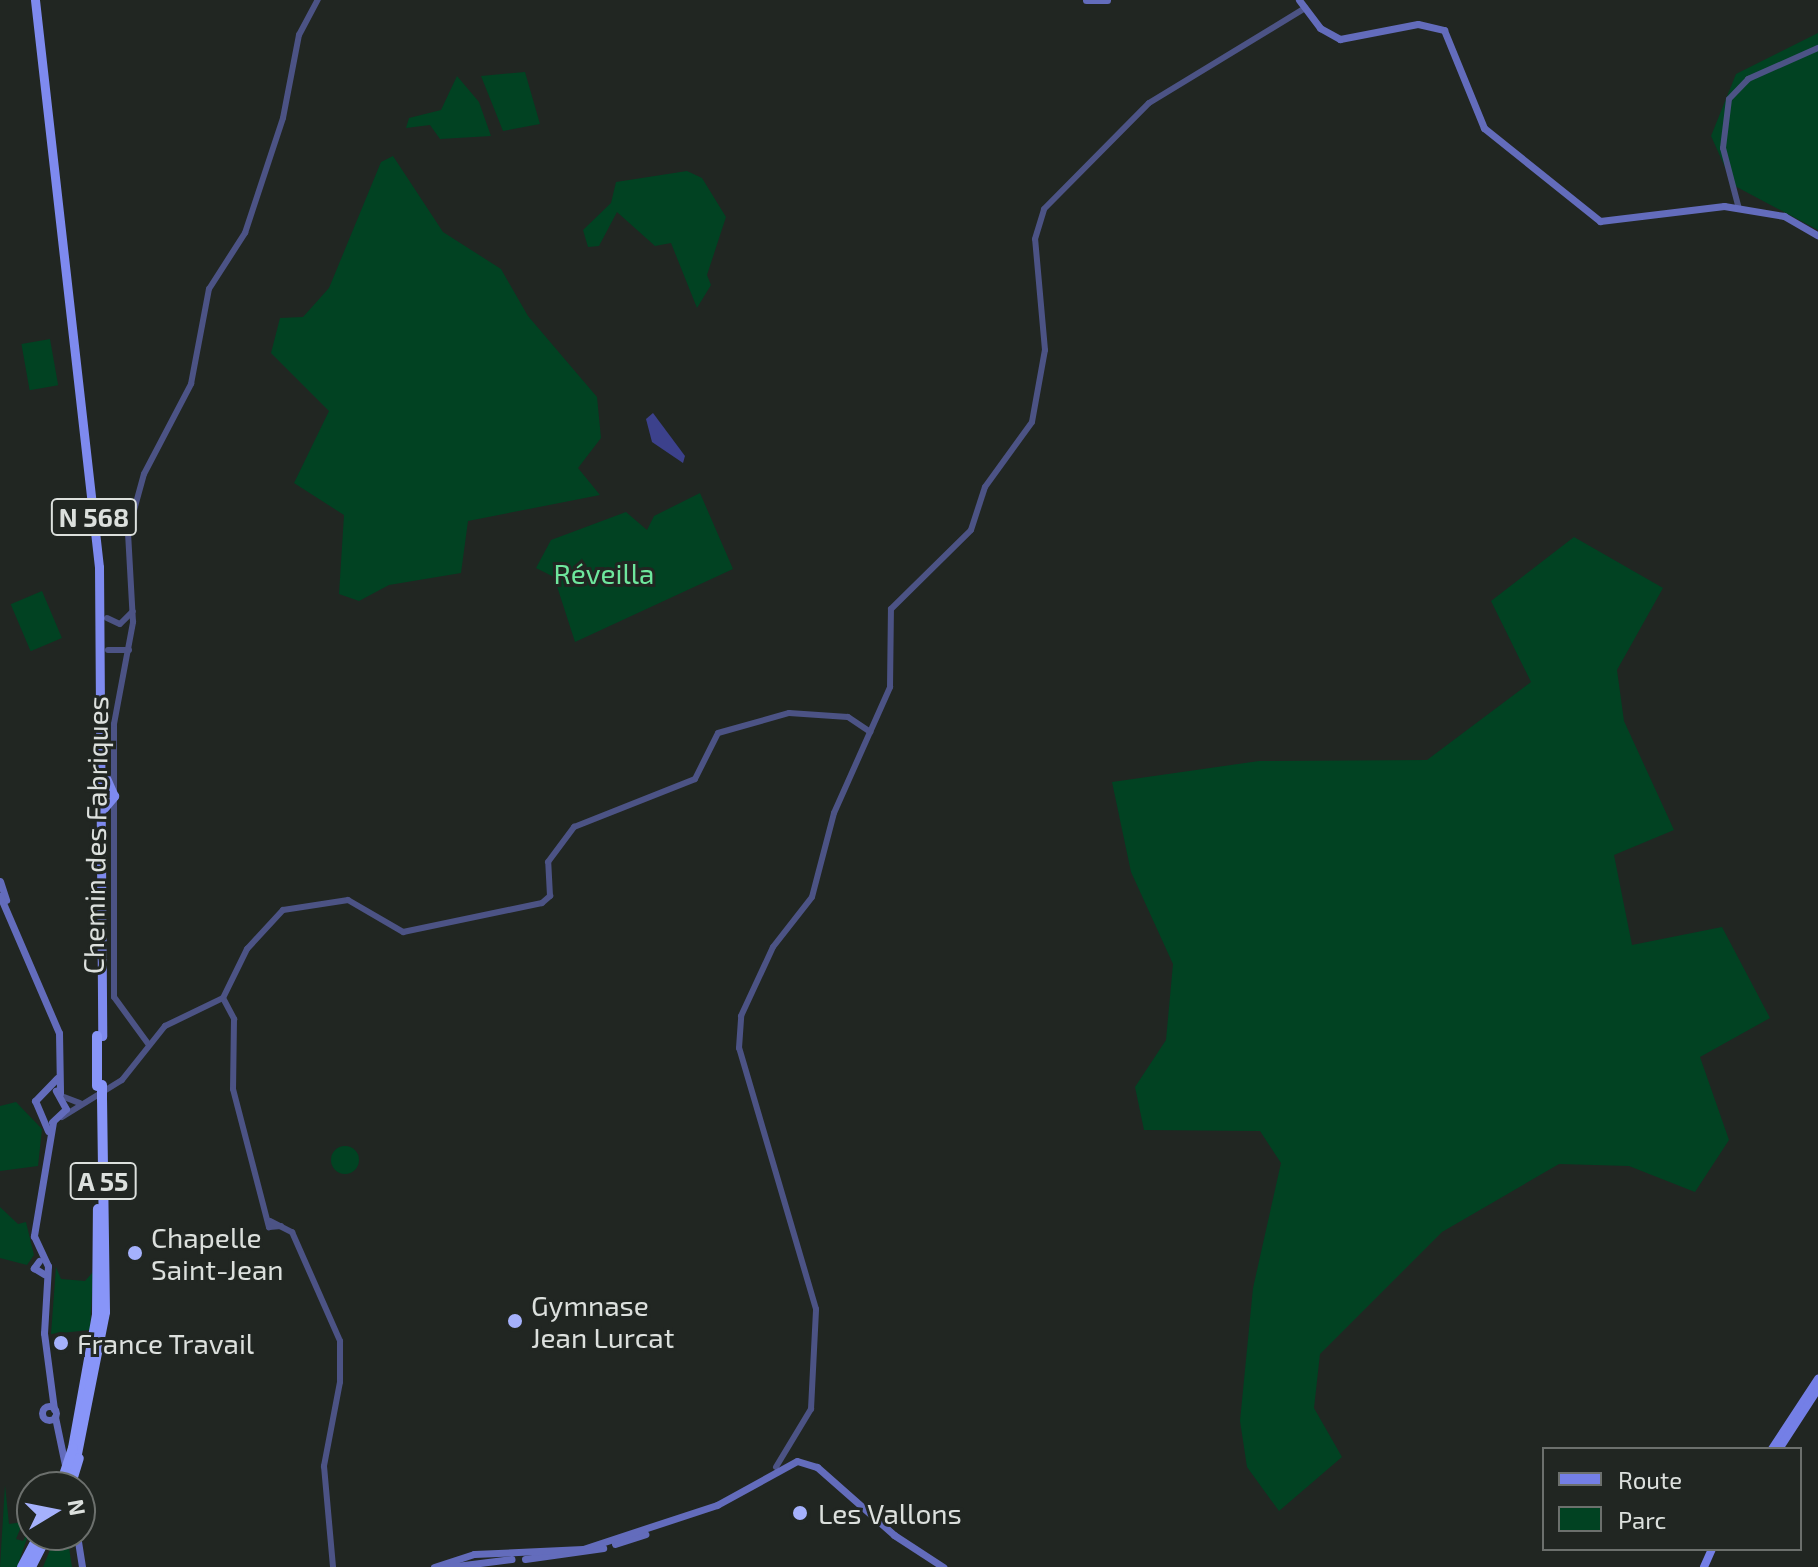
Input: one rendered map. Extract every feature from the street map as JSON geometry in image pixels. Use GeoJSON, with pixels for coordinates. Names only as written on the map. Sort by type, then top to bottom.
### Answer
{"type":"FeatureCollection","features":[{"type":"Feature","properties":{"kind":"highway","name":"N 568"},"geometry":{"type":"LineString","coordinates":[[34,0],[42,38],[99,567],[100,1036]]}},
{"type":"Feature","properties":{"kind":"highway","name":"N 568"},"geometry":{"type":"LineString","coordinates":[[34,0],[93,566],[100,1036]]}},
{"type":"Feature","properties":{"kind":"highway"},"geometry":{"type":"LineString","coordinates":[[99,567],[107,618]]}},
{"type":"Feature","properties":{"kind":"highway"},"geometry":{"type":"LineString","coordinates":[[101,866],[105,801],[114,796],[105,782],[100,704],[108,650]]}},
{"type":"Feature","properties":{"kind":"highway","name":"A 55"},"geometry":{"type":"LineString","coordinates":[[73,1471],[91,1407],[102,1276],[100,1036]]}},
{"type":"Feature","properties":{"kind":"highway","name":"A 55"},"geometry":{"type":"LineString","coordinates":[[69,1471],[89,1377],[102,1276]]}},
{"type":"Feature","properties":{"kind":"main road"},"geometry":{"type":"LineString","coordinates":[[1086,0],[1107,0]]}},
{"type":"Feature","properties":{"kind":"main road"},"geometry":{"type":"LineString","coordinates":[[1299,0],[1340,39],[1418,24],[1444,30],[1484,128],[1600,221],[1700,206],[1784,216],[1818,236]]}},
{"type":"Feature","properties":{"kind":"main road"},"geometry":{"type":"LineString","coordinates":[[0,881],[32,974]]}},
{"type":"Feature","properties":{"kind":"main road"},"geometry":{"type":"LineString","coordinates":[[0,896],[59,1033],[57,1078],[62,1095],[62,1117],[53,1122],[48,1133],[34,1224],[39,1261],[48,1266],[44,1274],[53,1396],[51,1413],[63,1471]]}},
{"type":"Feature","properties":{"kind":"main road"},"geometry":{"type":"LineString","coordinates":[[48,1133],[35,1106],[57,1078]]}},
{"type":"Feature","properties":{"kind":"main road"},"geometry":{"type":"LineString","coordinates":[[46,1090],[62,1095]]}},
{"type":"Feature","properties":{"kind":"main road"},"geometry":{"type":"LineString","coordinates":[[43,1120],[53,1122]]}},
{"type":"Feature","properties":{"kind":"main road"},"geometry":{"type":"LineString","coordinates":[[1773,1447],[1818,1379]]}},
{"type":"Feature","properties":{"kind":"main road"},"geometry":{"type":"LineString","coordinates":[[1780,1447],[1818,1389]]}},
{"type":"Feature","properties":{"kind":"main road"},"geometry":{"type":"LineString","coordinates":[[434,1567],[474,1554],[583,1549],[717,1505],[776,1467],[795,1462],[826,1475]]}},
{"type":"Feature","properties":{"kind":"main road"},"geometry":{"type":"LineString","coordinates":[[448,1567],[584,1554],[721,1508],[785,1467],[814,1469],[826,1475],[894,1535],[943,1567]]}},
{"type":"Feature","properties":{"kind":"street","name":"Chemin des Fabriques"},"geometry":{"type":"LineString","coordinates":[[149,1045],[114,997],[115,708],[129,650],[133,611],[132,508],[185,388],[199,314],[245,233],[283,118],[299,35],[318,0]]}},
{"type":"Feature","properties":{"kind":"street"},"geometry":{"type":"LineString","coordinates":[[795,1462],[795,1445],[817,1379],[816,1309],[737,1040],[773,947],[812,897],[834,813],[870,732],[894,665],[891,609],[971,530],[985,487],[1032,422],[1045,337],[1035,247],[1044,209],[1149,103],[1305,8]]}},
{"type":"Feature","properties":{"kind":"street"},"geometry":{"type":"LineString","coordinates":[[1739,209],[1723,148],[1729,99],[1748,79],[1818,48]]}},
{"type":"Feature","properties":{"kind":"street"},"geometry":{"type":"LineString","coordinates":[[107,618],[120,624],[133,611]]}},
{"type":"Feature","properties":{"kind":"street"},"geometry":{"type":"LineString","coordinates":[[108,650],[129,650]]}},
{"type":"Feature","properties":{"kind":"street"},"geometry":{"type":"LineString","coordinates":[[62,1117],[80,1103],[120,1082],[165,1026],[223,998],[247,949],[283,910],[332,900],[367,906],[403,932],[542,903],[550,896],[548,862],[574,827],[695,779],[718,733],[789,713],[848,717],[870,732]]}},
{"type":"Feature","properties":{"kind":"street"},"geometry":{"type":"LineString","coordinates":[[223,998],[234,1019],[233,1089],[272,1231],[281,1226],[295,1237],[340,1341],[340,1382],[324,1466],[333,1567]]}},
{"type":"Feature","properties":{"kind":"street"},"geometry":{"type":"LineString","coordinates":[[62,1095],[80,1103]]}},
{"type":"Feature","properties":{"kind":"street"},"geometry":{"type":"LineString","coordinates":[[776,1467],[795,1445]]}},
{"type":"Feature","properties":{"kind":"street"},"geometry":{"type":"LineString","coordinates":[[789,1452],[795,1462],[814,1469]]}},
{"type":"Feature","properties":{"kind":"street"},"geometry":{"type":"LineString","coordinates":[[763,1483],[795,1462]]}},
{"type":"Feature","properties":{"kind":"green space"},"geometry":{"type":"Polygon","coordinates":[[[1818,33],[1818,230],[1733,185],[1711,136],[1736,74],[1818,33]]]}},
{"type":"Feature","properties":{"kind":"green space"},"geometry":{"type":"Polygon","coordinates":[[[525,72],[540,124],[503,131],[481,76],[525,72]]]}},
{"type":"Feature","properties":{"kind":"green space"},"geometry":{"type":"Polygon","coordinates":[[[457,76],[479,102],[491,136],[440,139],[430,125],[406,128],[409,118],[441,110],[457,76]]]}},
{"type":"Feature","properties":{"kind":"green space"},"geometry":{"type":"Polygon","coordinates":[[[393,156],[443,232],[501,269],[528,316],[597,397],[601,438],[578,468],[600,495],[468,521],[461,573],[389,585],[359,601],[339,594],[344,515],[294,483],[329,411],[271,353],[280,318],[303,317],[329,288],[381,162],[393,156]]]}},
{"type":"Feature","properties":{"kind":"green space"},"geometry":{"type":"Polygon","coordinates":[[[687,171],[702,178],[726,217],[707,275],[711,285],[697,308],[671,243],[655,246],[617,212],[599,246],[588,247],[583,230],[611,203],[616,182],[687,171]]]}},
{"type":"Feature","properties":{"kind":"green space"},"geometry":{"type":"Polygon","coordinates":[[[50,339],[58,385],[30,390],[21,344],[50,339]]]}},
{"type":"Feature","properties":{"kind":"green space","name":"Réveilla"},"geometry":{"type":"Polygon","coordinates":[[[700,493],[733,569],[575,642],[554,577],[536,568],[551,540],[626,512],[647,530],[654,516],[700,493]]]}},
{"type":"Feature","properties":{"kind":"green space"},"geometry":{"type":"Polygon","coordinates":[[[1574,537],[1663,588],[1617,670],[1624,721],[1674,830],[1614,855],[1632,945],[1722,927],[1770,1018],[1700,1057],[1729,1140],[1695,1192],[1629,1166],[1559,1164],[1442,1232],[1320,1354],[1314,1408],[1342,1457],[1279,1511],[1247,1467],[1240,1421],[1253,1288],[1281,1163],[1260,1131],[1144,1130],[1135,1087],[1166,1040],[1173,964],[1131,872],[1112,782],[1259,761],[1427,760],[1531,682],[1491,601],[1574,537]]]}},
{"type":"Feature","properties":{"kind":"green space"},"geometry":{"type":"Polygon","coordinates":[[[42,591],[62,638],[31,651],[11,604],[42,591]]]}},
{"type":"Feature","properties":{"kind":"green space"},"geometry":{"type":"Polygon","coordinates":[[[16,1102],[42,1129],[38,1166],[0,1171],[0,1106],[16,1102]]]}},
{"type":"Feature","properties":{"kind":"green space"},"geometry":{"type":"Polygon","coordinates":[[[345,1146],[355,1150],[359,1160],[355,1170],[345,1174],[335,1170],[331,1160],[335,1150],[345,1146]]]}},
{"type":"Feature","properties":{"kind":"green space"},"geometry":{"type":"Polygon","coordinates":[[[0,1207],[18,1224],[26,1222],[34,1255],[27,1265],[0,1258],[0,1207]]]}},
{"type":"Feature","properties":{"kind":"green space"},"geometry":{"type":"Polygon","coordinates":[[[56,1267],[61,1279],[85,1281],[93,1272],[90,1330],[51,1334],[56,1267]]]}},
{"type":"Feature","properties":{"kind":"green space"},"geometry":{"type":"Polygon","coordinates":[[[5,1485],[9,1524],[16,1523],[16,1551],[23,1551],[17,1567],[0,1567],[5,1485]]]}},
{"type":"Feature","properties":{"kind":"green space"},"geometry":{"type":"Polygon","coordinates":[[[50,1551],[70,1551],[72,1567],[43,1567],[50,1551]]]}},
{"type":"Feature","properties":{"kind":"shaded area"},"geometry":{"type":"Polygon","coordinates":[[[653,413],[685,456],[683,463],[652,442],[646,419],[653,413]]]}},
{"type":"Feature","properties":{"kind":"place","name":"Chapelle Saint-Jean"},"geometry":{"type":"Point","coordinates":[135,1253]}},
{"type":"Feature","properties":{"kind":"place","name":"Gymnase Jean Lurcat"},"geometry":{"type":"Point","coordinates":[515,1321]}},
{"type":"Feature","properties":{"kind":"place","name":"France Travail"},"geometry":{"type":"Point","coordinates":[61,1343]}},
{"type":"Feature","properties":{"kind":"place","name":"Les Vallons"},"geometry":{"type":"Point","coordinates":[800,1513]}}]}
